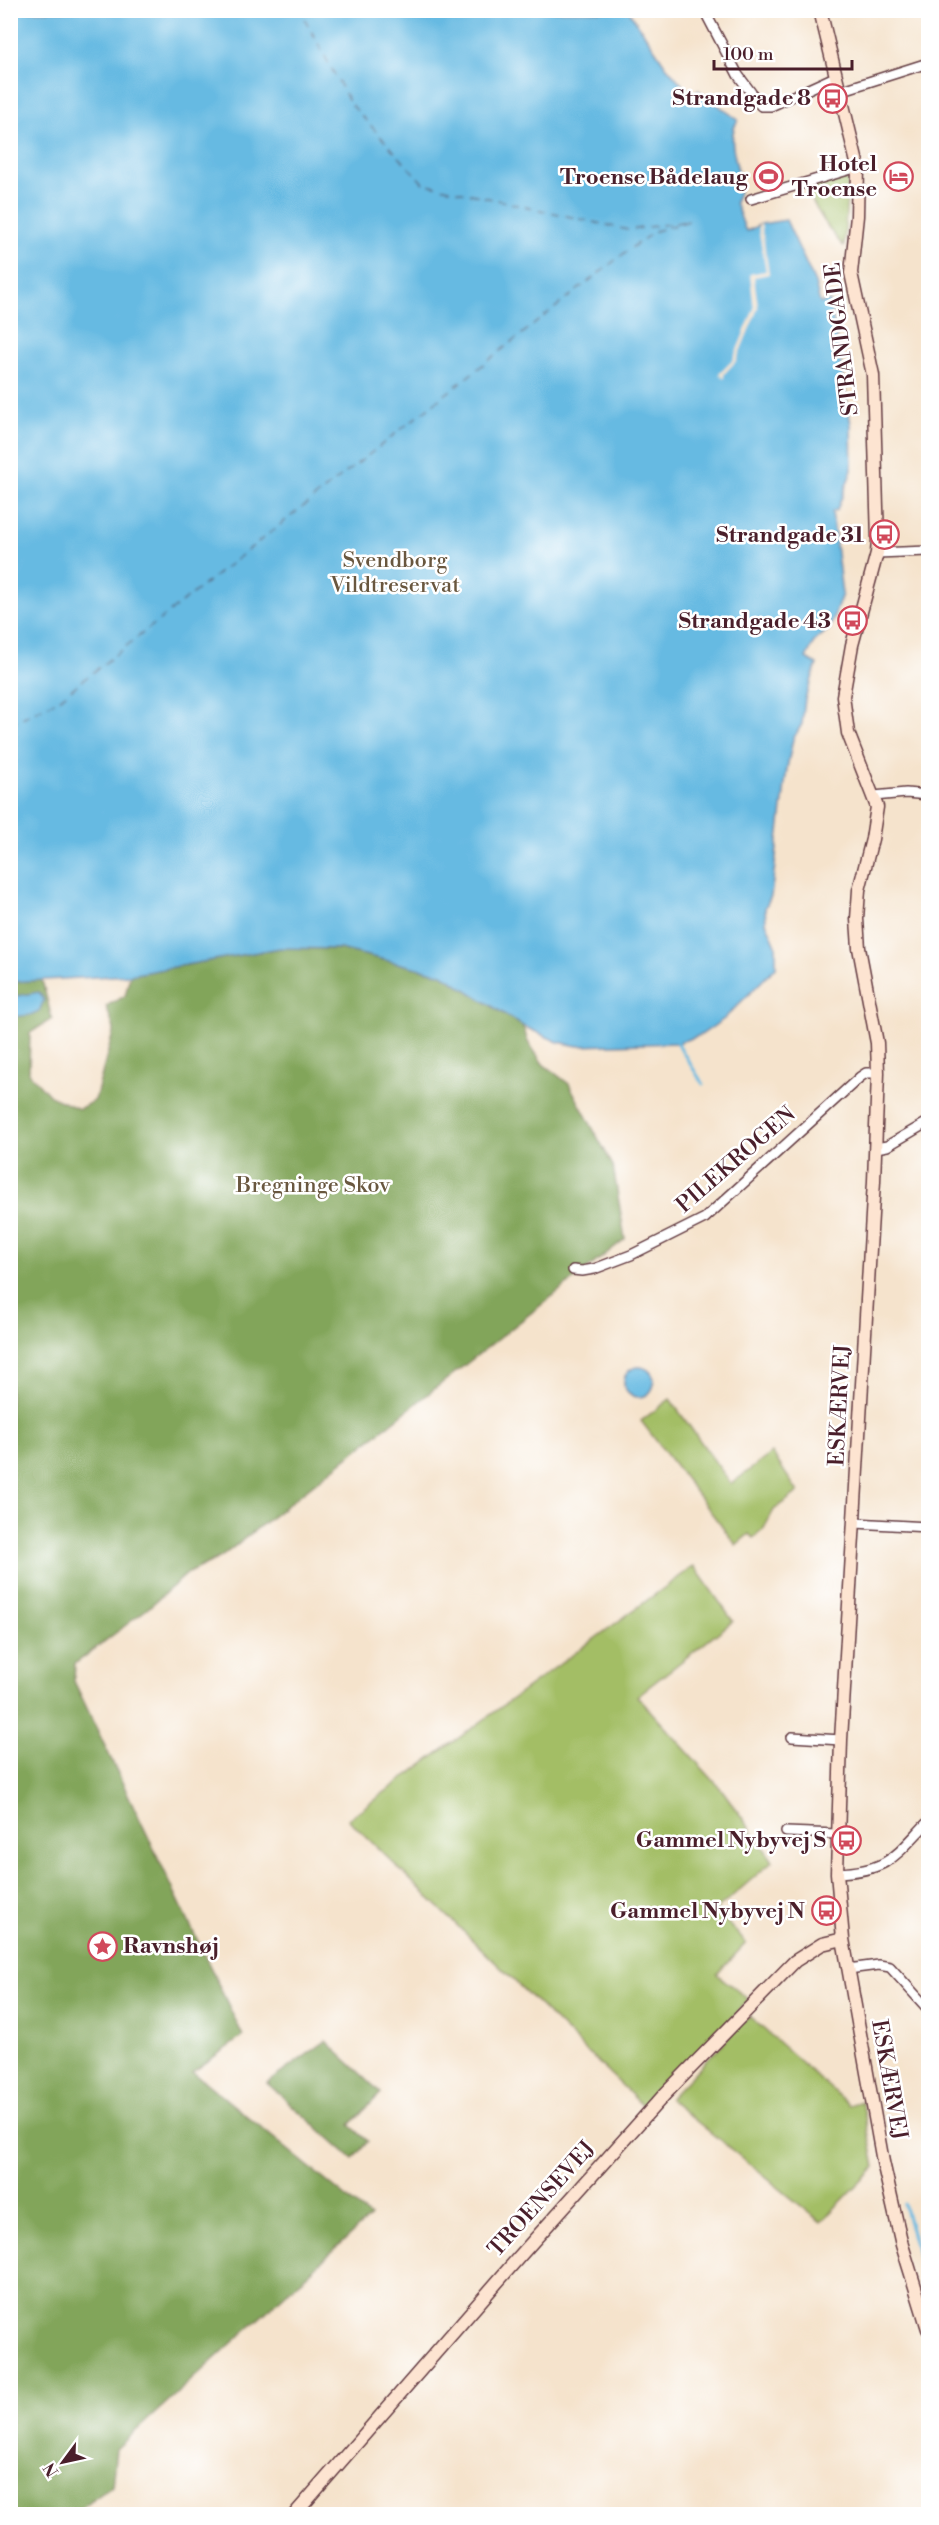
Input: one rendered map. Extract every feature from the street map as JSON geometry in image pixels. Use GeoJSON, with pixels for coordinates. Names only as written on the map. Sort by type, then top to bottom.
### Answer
{"type":"FeatureCollection","features":[{"type":"Feature","properties":{"kind":"street"},"geometry":{"type":"LineString","coordinates":[[704,10],[738,75],[761,106],[771,106],[837,76]]}},
{"type":"Feature","properties":{"kind":"street","name":"STRANDGADE"},"geometry":{"type":"LineString","coordinates":[[820,10],[858,167],[857,216],[851,273],[873,375],[877,553],[852,645],[843,696],[844,722],[874,796],[876,819],[859,890],[857,930],[877,1043],[878,1072]]}},
{"type":"Feature","properties":{"kind":"street"},"geometry":{"type":"LineString","coordinates":[[840,92],[928,63]]}},
{"type":"Feature","properties":{"kind":"street"},"geometry":{"type":"LineString","coordinates":[[751,199],[858,167]]}},
{"type":"Feature","properties":{"kind":"street"},"geometry":{"type":"LineString","coordinates":[[877,553],[905,554],[928,551]]}},
{"type":"Feature","properties":{"kind":"street"},"geometry":{"type":"LineString","coordinates":[[874,796],[906,793],[928,795]]}},
{"type":"Feature","properties":{"kind":"street","name":"ESKÆRVEJ"},"geometry":{"type":"LineString","coordinates":[[878,1072],[876,1148],[841,1740],[837,1873],[848,1970],[893,2210],[914,2288],[928,2329]]}},
{"type":"Feature","properties":{"kind":"street","name":"PILEKROGEN"},"geometry":{"type":"LineString","coordinates":[[573,1270],[594,1269],[631,1255],[705,1218],[860,1077],[866,1073],[878,1072]]}},
{"type":"Feature","properties":{"kind":"street"},"geometry":{"type":"LineString","coordinates":[[876,1148],[887,1146],[928,1122]]}},
{"type":"Feature","properties":{"kind":"street"},"geometry":{"type":"LineString","coordinates":[[855,1523],[928,1527]]}},
{"type":"Feature","properties":{"kind":"street"},"geometry":{"type":"LineString","coordinates":[[792,1737],[841,1740]]}},
{"type":"Feature","properties":{"kind":"street"},"geometry":{"type":"LineString","coordinates":[[837,1873],[868,1871],[880,1866],[893,1858],[928,1822]]}},
{"type":"Feature","properties":{"kind":"street"},"geometry":{"type":"LineString","coordinates":[[786,1832],[837,1834]]}},
{"type":"Feature","properties":{"kind":"street","name":"TROENSEVEJ"},"geometry":{"type":"LineString","coordinates":[[295,2514],[451,2334],[665,2094],[795,1961],[822,1944],[843,1939]]}},
{"type":"Feature","properties":{"kind":"street"},"geometry":{"type":"LineString","coordinates":[[848,1970],[879,1965],[890,1967],[928,2009]]}},
{"type":"Feature","properties":{"kind":"green space"},"geometry":{"type":"Polygon","coordinates":[[[844,175],[845,179],[848,179],[844,246],[822,218],[807,186],[844,175]]]}},
{"type":"Feature","properties":{"kind":"green space","name":"Bregninge Skov"},"geometry":{"type":"Polygon","coordinates":[[[280,948],[340,949],[442,974],[523,1026],[528,1042],[543,1064],[569,1084],[613,1166],[625,1239],[221,1557],[188,1573],[147,1609],[75,1664],[74,1681],[243,2036],[193,2072],[370,2217],[116,2449],[112,2486],[73,2514],[10,2514],[10,982],[42,980],[52,1019],[30,1033],[29,1073],[50,1096],[79,1109],[95,1100],[114,1029],[106,1006],[125,996],[130,975],[280,948]]]}},
{"type":"Feature","properties":{"kind":"green space"},"geometry":{"type":"Polygon","coordinates":[[[670,1399],[731,1484],[772,1453],[798,1492],[774,1510],[763,1530],[753,1538],[749,1534],[736,1545],[641,1421],[670,1399]]]}},
{"type":"Feature","properties":{"kind":"green space"},"geometry":{"type":"Polygon","coordinates":[[[694,1566],[733,1621],[637,1696],[723,1791],[773,1861],[716,1910],[746,1943],[717,1974],[749,2000],[645,2108],[348,1819],[694,1566]]]}},
{"type":"Feature","properties":{"kind":"green space"},"geometry":{"type":"Polygon","coordinates":[[[749,2016],[849,2105],[862,2101],[875,2167],[821,2222],[669,2099],[749,2016]]]}},
{"type":"Feature","properties":{"kind":"green space"},"geometry":{"type":"Polygon","coordinates":[[[326,2041],[381,2093],[350,2125],[368,2141],[353,2159],[267,2083],[326,2041]]]}},
{"type":"Feature","properties":{"kind":"water","name":"Svendborg Vildtreservat"},"geometry":{"type":"Polygon","coordinates":[[[10,11],[629,11],[666,66],[691,95],[698,90],[738,120],[732,140],[739,182],[739,192],[735,202],[745,229],[747,231],[761,224],[786,220],[815,283],[820,303],[830,301],[851,424],[852,470],[837,510],[832,512],[842,594],[830,628],[814,642],[806,658],[817,664],[805,699],[802,724],[793,739],[787,768],[771,896],[765,908],[766,922],[776,945],[776,967],[724,1019],[701,1035],[677,1043],[578,1046],[558,1042],[523,1026],[442,974],[340,949],[280,948],[130,975],[11,982],[10,11]]]}},
{"type":"Feature","properties":{"kind":"water"},"geometry":{"type":"Polygon","coordinates":[[[39,992],[44,1000],[39,1011],[30,1015],[11,1017],[11,997],[39,992]]]}},
{"type":"Feature","properties":{"kind":"water"},"geometry":{"type":"Polygon","coordinates":[[[639,1367],[645,1368],[653,1376],[653,1388],[645,1396],[639,1397],[633,1396],[625,1388],[624,1382],[625,1376],[633,1368],[639,1367]]]}},
{"type":"Feature","properties":{"kind":"pier"},"geometry":{"type":"Polygon","coordinates":[[[761,224],[769,274],[754,277],[758,308],[736,361],[724,374],[724,379],[719,374],[733,360],[754,309],[750,274],[766,271],[758,226],[761,224]]]}},
{"type":"Feature","properties":{"kind":"waterway"},"geometry":{"type":"LineString","coordinates":[[677,1043],[703,1084]]}},
{"type":"Feature","properties":{"kind":"waterway"},"geometry":{"type":"LineString","coordinates":[[904,2204],[928,2292]]}},
{"type":"Feature","properties":{"kind":"ferry route"},"geometry":{"type":"LineString","coordinates":[[10,724],[58,700],[627,251],[655,231],[689,221],[628,230],[423,183],[350,103],[300,10]]}},
{"type":"Feature","properties":{"kind":"place","name":"Strandgade 8"},"geometry":{"type":"Point","coordinates":[832,98]}},
{"type":"Feature","properties":{"kind":"place","name":"Troense Bådelaug"},"geometry":{"type":"Point","coordinates":[769,177]}},
{"type":"Feature","properties":{"kind":"place","name":"Hotel Troense"},"geometry":{"type":"Point","coordinates":[898,177]}},
{"type":"Feature","properties":{"kind":"place","name":"Strandgade 31"},"geometry":{"type":"Point","coordinates":[885,535]}},
{"type":"Feature","properties":{"kind":"place","name":"Strandgade 43"},"geometry":{"type":"Point","coordinates":[852,621]}},
{"type":"Feature","properties":{"kind":"place","name":"Gammel Nybyvej S"},"geometry":{"type":"Point","coordinates":[847,1840]}},
{"type":"Feature","properties":{"kind":"place","name":"Gammel Nybyvej N"},"geometry":{"type":"Point","coordinates":[826,1911]}},
{"type":"Feature","properties":{"kind":"place","name":"Ravnshøj"},"geometry":{"type":"Point","coordinates":[102,1946]}}]}
